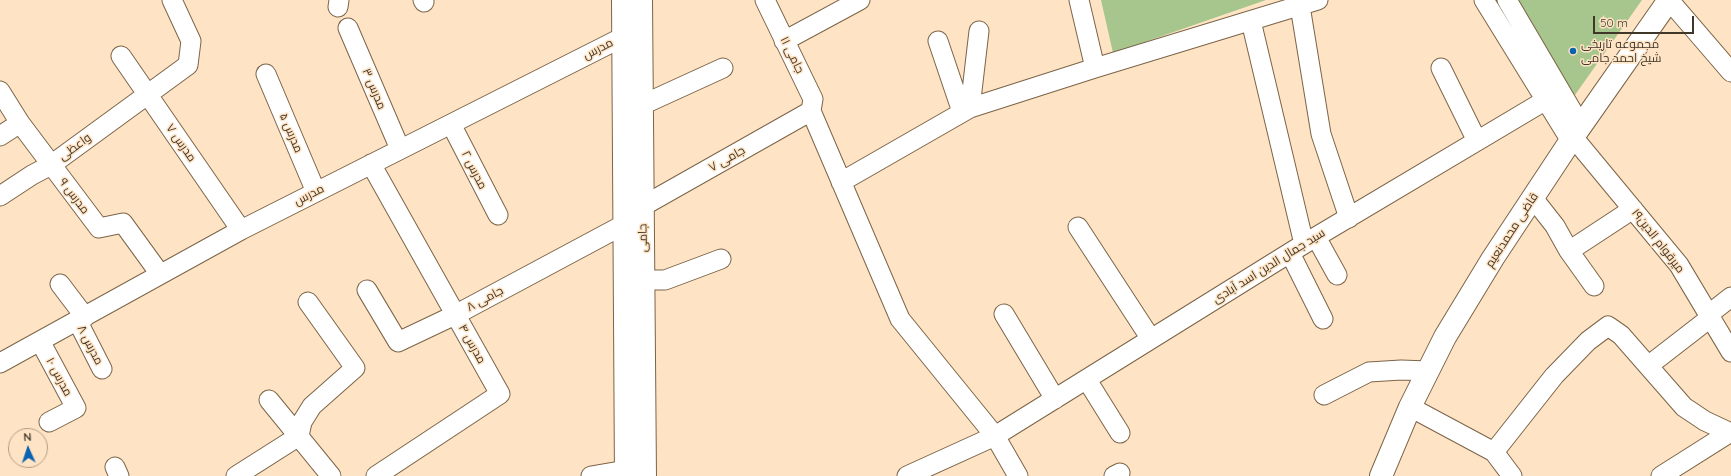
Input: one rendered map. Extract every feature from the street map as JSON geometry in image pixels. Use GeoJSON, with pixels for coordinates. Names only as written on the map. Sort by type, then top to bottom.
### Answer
{"type":"FeatureCollection","features":[{"type":"Feature","properties":{"kind":"main road","name":"جامی"},"geometry":{"type":"LineString","coordinates":[[623,0],[632,35],[642,105],[644,280],[633,474]]}},
{"type":"Feature","properties":{"kind":"main road","name":"جامی"},"geometry":{"type":"LineString","coordinates":[[633,474],[625,224],[632,35],[642,0]]}},
{"type":"Feature","properties":{"kind":"main road","name":"قاضی محمدنعیم"},"geometry":{"type":"LineString","coordinates":[[1381,476],[1410,407],[1446,337],[1493,258],[1575,135],[1669,0]]}},
{"type":"Feature","properties":{"kind":"street","name":"واعظی"},"geometry":{"type":"LineString","coordinates":[[0,196],[32,175],[51,165],[188,65],[191,41],[172,0]]}},
{"type":"Feature","properties":{"kind":"street","name":"جامی ۱۱"},"geometry":{"type":"LineString","coordinates":[[764,0],[813,99],[811,111],[900,319],[995,436],[1018,476]]}},
{"type":"Feature","properties":{"kind":"street"},"geometry":{"type":"LineString","coordinates":[[784,41],[860,0]]}},
{"type":"Feature","properties":{"kind":"street"},"geometry":{"type":"LineString","coordinates":[[1079,0],[1095,68]]}},
{"type":"Feature","properties":{"kind":"street"},"geometry":{"type":"LineString","coordinates":[[842,182],[966,110],[1095,68],[1318,0]]}},
{"type":"Feature","properties":{"kind":"street"},"geometry":{"type":"LineString","coordinates":[[1484,0],[1546,100],[1575,135]]}},
{"type":"Feature","properties":{"kind":"street"},"geometry":{"type":"LineString","coordinates":[[1507,0],[1575,135]]}},
{"type":"Feature","properties":{"kind":"street"},"geometry":{"type":"LineString","coordinates":[[1669,0],[1731,72]]}},
{"type":"Feature","properties":{"kind":"street"},"geometry":{"type":"LineString","coordinates":[[1300,6],[1321,134],[1349,218]]}},
{"type":"Feature","properties":{"kind":"street"},"geometry":{"type":"LineString","coordinates":[[1251,21],[1303,245],[1323,320]]}},
{"type":"Feature","properties":{"kind":"street","name":"مدرس ۳"},"geometry":{"type":"LineString","coordinates":[[348,28],[400,149]]}},
{"type":"Feature","properties":{"kind":"street"},"geometry":{"type":"LineString","coordinates":[[966,110],[979,30]]}},
{"type":"Feature","properties":{"kind":"street","name":"مدرس"},"geometry":{"type":"LineString","coordinates":[[0,363],[242,230],[400,149],[632,35]]}},
{"type":"Feature","properties":{"kind":"street"},"geometry":{"type":"LineString","coordinates":[[938,40],[966,110]]}},
{"type":"Feature","properties":{"kind":"street","name":"مدرس ۷"},"geometry":{"type":"LineString","coordinates":[[121,56],[242,230]]}},
{"type":"Feature","properties":{"kind":"street"},"geometry":{"type":"LineString","coordinates":[[642,105],[723,68]]}},
{"type":"Feature","properties":{"kind":"street"},"geometry":{"type":"LineString","coordinates":[[1442,68],[1477,141]]}},
{"type":"Feature","properties":{"kind":"street","name":"مدرس ۵"},"geometry":{"type":"LineString","coordinates":[[266,74],[316,192]]}},
{"type":"Feature","properties":{"kind":"street","name":"مدرس ۹"},"geometry":{"type":"LineString","coordinates":[[0,91],[20,123],[99,228],[123,223],[160,274]]}},
{"type":"Feature","properties":{"kind":"street","name":"سید جمال الدین اسد آبادی"},"geometry":{"type":"LineString","coordinates":[[914,475],[995,436],[1303,245],[1546,100]]}},
{"type":"Feature","properties":{"kind":"street","name":"جامی ۷"},"geometry":{"type":"LineString","coordinates":[[643,206],[811,111]]}},
{"type":"Feature","properties":{"kind":"street"},"geometry":{"type":"LineString","coordinates":[[0,136],[20,123]]}},
{"type":"Feature","properties":{"kind":"street","name":"مدرس ۲"},"geometry":{"type":"LineString","coordinates":[[451,124],[498,215]]}},
{"type":"Feature","properties":{"kind":"street","name":"میرقوام الدین۱۹"},"geometry":{"type":"LineString","coordinates":[[1575,135],[1679,265],[1731,352]]}},
{"type":"Feature","properties":{"kind":"street","name":"مدرس ۴"},"geometry":{"type":"LineString","coordinates":[[371,164],[500,394],[386,473]]}},
{"type":"Feature","properties":{"kind":"street"},"geometry":{"type":"LineString","coordinates":[[1533,198],[1555,226],[1569,251],[1594,286]]}},
{"type":"Feature","properties":{"kind":"street"},"geometry":{"type":"LineString","coordinates":[[1569,251],[1633,209]]}},
{"type":"Feature","properties":{"kind":"street","name":"جامی ۸"},"geometry":{"type":"LineString","coordinates":[[367,290],[398,342],[455,315],[625,224]]}},
{"type":"Feature","properties":{"kind":"street"},"geometry":{"type":"LineString","coordinates":[[1078,227],[1151,340]]}},
{"type":"Feature","properties":{"kind":"street"},"geometry":{"type":"LineString","coordinates":[[1303,245],[1337,275]]}},
{"type":"Feature","properties":{"kind":"street"},"geometry":{"type":"LineString","coordinates":[[644,280],[665,280],[721,258]]}},
{"type":"Feature","properties":{"kind":"street","name":"مدرس ۸"},"geometry":{"type":"LineString","coordinates":[[60,284],[81,318],[102,369]]}},
{"type":"Feature","properties":{"kind":"street"},"geometry":{"type":"LineString","coordinates":[[1648,366],[1709,317],[1731,297]]}},
{"type":"Feature","properties":{"kind":"street"},"geometry":{"type":"LineString","coordinates":[[236,476],[299,436],[302,422],[312,406],[355,368],[308,302]]}},
{"type":"Feature","properties":{"kind":"street"},"geometry":{"type":"LineString","coordinates":[[1004,314],[1055,399]]}},
{"type":"Feature","properties":{"kind":"street"},"geometry":{"type":"LineString","coordinates":[[1494,452],[1554,376],[1588,341],[1608,326],[1621,335],[1684,407],[1705,421],[1730,433]]}},
{"type":"Feature","properties":{"kind":"street","name":"مدرس ۱۰"},"geometry":{"type":"LineString","coordinates":[[40,341],[76,408],[49,422]]}},
{"type":"Feature","properties":{"kind":"street"},"geometry":{"type":"LineString","coordinates":[[1324,395],[1369,372],[1401,370],[1428,372]]}},
{"type":"Feature","properties":{"kind":"street"},"geometry":{"type":"LineString","coordinates":[[1087,380],[1120,433]]}},
{"type":"Feature","properties":{"kind":"street"},"geometry":{"type":"LineString","coordinates":[[269,400],[331,476]]}},
{"type":"Feature","properties":{"kind":"street"},"geometry":{"type":"LineString","coordinates":[[1410,407],[1494,452],[1512,476]]}},
{"type":"Feature","properties":{"kind":"street"},"geometry":{"type":"LineString","coordinates":[[1661,476],[1730,433]]}},
{"type":"Feature","properties":{"kind":"street"},"geometry":{"type":"LineString","coordinates":[[591,476],[633,474]]}},
{"type":"Feature","properties":{"kind":"green space"},"geometry":{"type":"Polygon","coordinates":[[[1101,0],[1266,0],[1113,53],[1101,0]]]}},
{"type":"Feature","properties":{"kind":"green space","name":"مجموعه تاریخی شیخ احمد جامی"},"geometry":{"type":"Polygon","coordinates":[[[1512,0],[1642,0],[1570,102],[1512,0]]]}},
{"type":"Feature","properties":{"kind":"place","name":"مجموعه تاریخی شیخ احمد جامی"},"geometry":{"type":"Point","coordinates":[1573,51]}}]}
